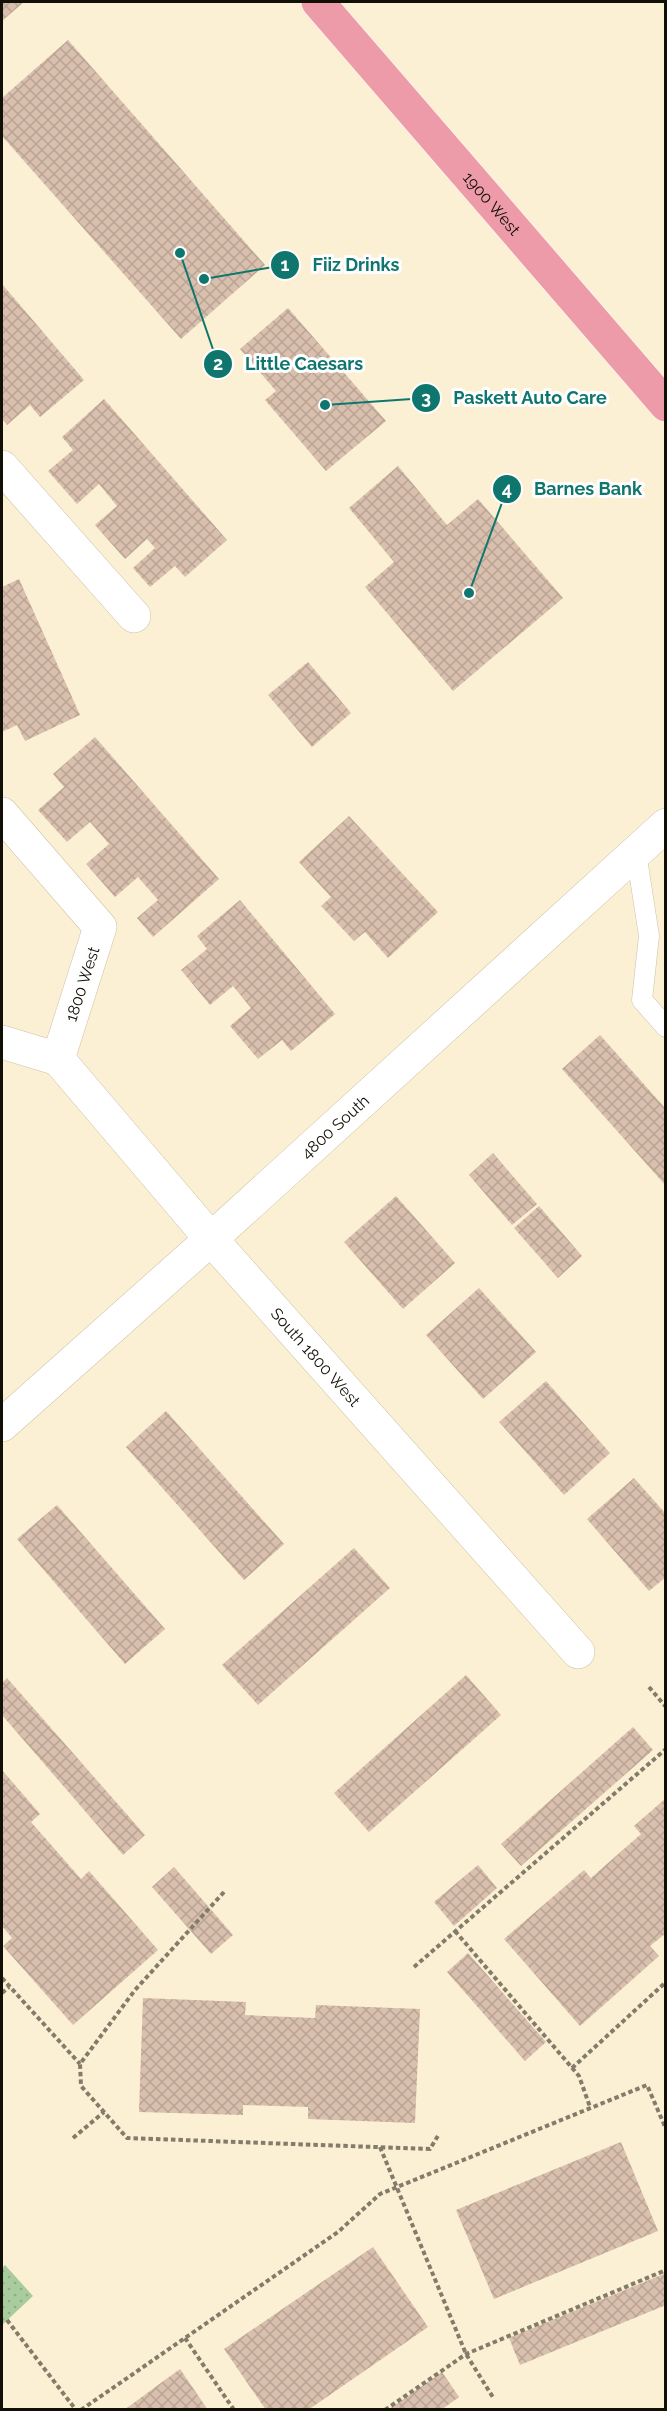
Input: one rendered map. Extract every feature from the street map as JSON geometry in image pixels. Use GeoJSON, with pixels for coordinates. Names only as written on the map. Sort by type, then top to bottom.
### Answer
{"type":"FeatureCollection","features":[{"type":"Feature","properties":{"kind":"main road","name":"1900 West"},"geometry":{"type":"LineString","coordinates":[[318,2],[666,405]]}},
{"type":"Feature","properties":{"kind":"street"},"geometry":{"type":"LineString","coordinates":[[6,480],[134,616]]}},
{"type":"Feature","properties":{"kind":"street","name":"1800 West"},"geometry":{"type":"LineString","coordinates":[[2,814],[100,927],[58,1059]]}},
{"type":"Feature","properties":{"kind":"street","name":"4800 South"},"geometry":{"type":"LineString","coordinates":[[2,1425],[212,1239],[666,825]]}},
{"type":"Feature","properties":{"kind":"street"},"geometry":{"type":"LineString","coordinates":[[2,1042],[58,1059]]}},
{"type":"Feature","properties":{"kind":"street","name":"South 1800 West"},"geometry":{"type":"LineString","coordinates":[[58,1059],[212,1239],[578,1652]]}},
{"type":"Feature","properties":{"kind":"lane"},"geometry":{"type":"LineString","coordinates":[[636,852],[649,936],[642,1000],[666,1027]]}},
{"type":"Feature","properties":{"kind":"path"},"geometry":{"type":"LineString","coordinates":[[649,1688],[666,1707]]}},
{"type":"Feature","properties":{"kind":"path"},"geometry":{"type":"LineString","coordinates":[[414,1967],[666,1749]]}},
{"type":"Feature","properties":{"kind":"path"},"geometry":{"type":"LineString","coordinates":[[224,1892],[135,1990],[80,2064],[81,2086],[127,2138],[430,2149],[439,2134]]}},
{"type":"Feature","properties":{"kind":"path"},"geometry":{"type":"LineString","coordinates":[[455,1931],[579,2076],[590,2107]]}},
{"type":"Feature","properties":{"kind":"path"},"geometry":{"type":"LineString","coordinates":[[2,1978],[80,2064]]}},
{"type":"Feature","properties":{"kind":"path"},"geometry":{"type":"LineString","coordinates":[[572,2068],[666,1982]]}},
{"type":"Feature","properties":{"kind":"path"},"geometry":{"type":"LineString","coordinates":[[2,1994],[9,1987]]}},
{"type":"Feature","properties":{"kind":"path"},"geometry":{"type":"LineString","coordinates":[[81,2409],[338,2232],[380,2194],[646,2085],[666,2128]]}},
{"type":"Feature","properties":{"kind":"path"},"geometry":{"type":"LineString","coordinates":[[73,2138],[104,2112]]}},
{"type":"Feature","properties":{"kind":"path"},"geometry":{"type":"LineString","coordinates":[[381,2147],[466,2354],[494,2399]]}},
{"type":"Feature","properties":{"kind":"path"},"geometry":{"type":"LineString","coordinates":[[385,2409],[466,2354],[666,2270]]}},
{"type":"Feature","properties":{"kind":"path"},"geometry":{"type":"LineString","coordinates":[[7,2320],[76,2409]]}},
{"type":"Feature","properties":{"kind":"path"},"geometry":{"type":"LineString","coordinates":[[185,2338],[234,2409]]}},
{"type":"Feature","properties":{"kind":"green space"},"geometry":{"type":"Polygon","coordinates":[[[5,2265],[33,2296],[2,2325],[2,2268],[5,2265]]]}},
{"type":"Feature","properties":{"kind":"building"},"geometry":{"type":"Polygon","coordinates":[[[2,2],[24,2],[2,21],[2,2]]]}},
{"type":"Feature","properties":{"kind":"building"},"geometry":{"type":"Polygon","coordinates":[[[68,40],[265,265],[181,339],[2,136],[2,98],[68,40]]]}},
{"type":"Feature","properties":{"kind":"building"},"geometry":{"type":"Polygon","coordinates":[[[2,284],[84,380],[40,417],[30,405],[7,425],[2,419],[2,284]]]}},
{"type":"Feature","properties":{"kind":"building"},"geometry":{"type":"Polygon","coordinates":[[[288,308],[386,421],[326,471],[265,400],[276,391],[240,349],[288,308]]]}},
{"type":"Feature","properties":{"kind":"building"},"geometry":{"type":"Polygon","coordinates":[[[104,399],[227,540],[185,577],[175,566],[150,587],[133,568],[155,548],[147,539],[125,559],[95,525],[117,506],[99,484],[77,504],[48,471],[73,450],[62,437],[104,399]]]}},
{"type":"Feature","properties":{"kind":"building"},"geometry":{"type":"Polygon","coordinates":[[[398,466],[447,525],[478,499],[563,598],[453,691],[365,587],[394,562],[349,508],[398,466]]]}},
{"type":"Feature","properties":{"kind":"building"},"geometry":{"type":"Polygon","coordinates":[[[19,579],[80,715],[25,741],[17,725],[2,732],[2,587],[19,579]]]}},
{"type":"Feature","properties":{"kind":"building"},"geometry":{"type":"Polygon","coordinates":[[[308,662],[351,713],[312,747],[268,695],[308,662]]]}},
{"type":"Feature","properties":{"kind":"building"},"geometry":{"type":"Polygon","coordinates":[[[95,737],[219,879],[153,937],[137,918],[158,900],[138,877],[115,897],[86,864],[109,844],[90,822],[67,842],[38,810],[64,787],[53,774],[95,737]]]}},
{"type":"Feature","properties":{"kind":"building"},"geometry":{"type":"Polygon","coordinates":[[[349,816],[438,912],[388,958],[365,932],[354,941],[321,906],[331,897],[299,862],[349,816]]]}},
{"type":"Feature","properties":{"kind":"building"},"geometry":{"type":"Polygon","coordinates":[[[240,900],[335,1014],[291,1051],[282,1040],[258,1059],[230,1026],[251,1008],[233,986],[210,1005],[181,970],[207,949],[197,936],[240,900]]]}},
{"type":"Feature","properties":{"kind":"building"},"geometry":{"type":"Polygon","coordinates":[[[600,1035],[666,1109],[666,1186],[562,1069],[600,1035]]]}},
{"type":"Feature","properties":{"kind":"building"},"geometry":{"type":"Polygon","coordinates":[[[493,1153],[537,1204],[512,1225],[469,1175],[493,1153]]]}},
{"type":"Feature","properties":{"kind":"building"},"geometry":{"type":"Polygon","coordinates":[[[396,1196],[455,1263],[403,1309],[344,1242],[396,1196]]]}},
{"type":"Feature","properties":{"kind":"building"},"geometry":{"type":"Polygon","coordinates":[[[539,1206],[582,1256],[558,1278],[514,1228],[539,1206]]]}},
{"type":"Feature","properties":{"kind":"building"},"geometry":{"type":"Polygon","coordinates":[[[479,1288],[536,1352],[483,1399],[426,1335],[479,1288]]]}},
{"type":"Feature","properties":{"kind":"building"},"geometry":{"type":"Polygon","coordinates":[[[546,1381],[610,1453],[564,1495],[499,1422],[546,1381]]]}},
{"type":"Feature","properties":{"kind":"building"},"geometry":{"type":"Polygon","coordinates":[[[166,1411],[284,1544],[244,1580],[126,1447],[166,1411]]]}},
{"type":"Feature","properties":{"kind":"building"},"geometry":{"type":"Polygon","coordinates":[[[634,1478],[666,1514],[666,1577],[649,1591],[587,1519],[634,1478]]]}},
{"type":"Feature","properties":{"kind":"building"},"geometry":{"type":"Polygon","coordinates":[[[57,1505],[165,1629],[125,1664],[17,1539],[57,1505]]]}},
{"type":"Feature","properties":{"kind":"building"},"geometry":{"type":"Polygon","coordinates":[[[354,1548],[390,1588],[258,1705],[222,1665],[354,1548]]]}},
{"type":"Feature","properties":{"kind":"building"},"geometry":{"type":"Polygon","coordinates":[[[466,1675],[501,1715],[369,1832],[334,1793],[466,1675]]]}},
{"type":"Feature","properties":{"kind":"building"},"geometry":{"type":"Polygon","coordinates":[[[7,1678],[145,1835],[123,1855],[2,1715],[2,1683],[7,1678]]]}},
{"type":"Feature","properties":{"kind":"building"},"geometry":{"type":"Polygon","coordinates":[[[633,1727],[653,1750],[521,1866],[501,1844],[633,1727]]]}},
{"type":"Feature","properties":{"kind":"building"},"geometry":{"type":"Polygon","coordinates":[[[2,1770],[40,1814],[31,1822],[81,1879],[89,1871],[158,1950],[73,2025],[3,1946],[12,1938],[2,1926],[2,1770]]]}},
{"type":"Feature","properties":{"kind":"building"},"geometry":{"type":"Polygon","coordinates":[[[666,1798],[666,1933],[650,1946],[659,1956],[580,2026],[504,1939],[584,1870],[591,1878],[641,1834],[634,1826],[666,1798]]]}},
{"type":"Feature","properties":{"kind":"building"},"geometry":{"type":"Polygon","coordinates":[[[478,1865],[497,1888],[454,1926],[434,1902],[478,1865]]]}},
{"type":"Feature","properties":{"kind":"building"},"geometry":{"type":"Polygon","coordinates":[[[174,1867],[233,1935],[211,1954],[152,1887],[174,1867]]]}},
{"type":"Feature","properties":{"kind":"building"},"geometry":{"type":"Polygon","coordinates":[[[468,1953],[546,2042],[525,2061],[447,1972],[468,1953]]]}},
{"type":"Feature","properties":{"kind":"building"},"geometry":{"type":"Polygon","coordinates":[[[143,1998],[246,2002],[245,2015],[315,2018],[316,2005],[420,2009],[415,2123],[308,2119],[308,2107],[243,2105],[243,2115],[139,2112],[143,1998]]]}},
{"type":"Feature","properties":{"kind":"building"},"geometry":{"type":"Polygon","coordinates":[[[621,2142],[658,2231],[494,2299],[456,2210],[621,2142]]]}},
{"type":"Feature","properties":{"kind":"building"},"geometry":{"type":"Polygon","coordinates":[[[373,2247],[428,2327],[308,2410],[266,2410],[224,2349],[373,2247]]]}},
{"type":"Feature","properties":{"kind":"building"},"geometry":{"type":"Polygon","coordinates":[[[666,2273],[666,2305],[520,2365],[509,2338],[666,2273]]]}},
{"type":"Feature","properties":{"kind":"building"},"geometry":{"type":"Polygon","coordinates":[[[180,2369],[208,2410],[124,2410],[180,2369]]]}},
{"type":"Feature","properties":{"kind":"building"},"geometry":{"type":"Polygon","coordinates":[[[442,2372],[459,2397],[441,2410],[388,2410],[442,2372]]]}},
{"type":"Feature","properties":{"kind":"place","name":"Little Caesars"},"geometry":{"type":"Point","coordinates":[180,253]}},
{"type":"Feature","properties":{"kind":"place","name":"Fiiz Drinks"},"geometry":{"type":"Point","coordinates":[204,279]}},
{"type":"Feature","properties":{"kind":"place","name":"Paskett Auto Care"},"geometry":{"type":"Point","coordinates":[325,405]}},
{"type":"Feature","properties":{"kind":"place","name":"Barnes Bank"},"geometry":{"type":"Point","coordinates":[469,593]}}]}
